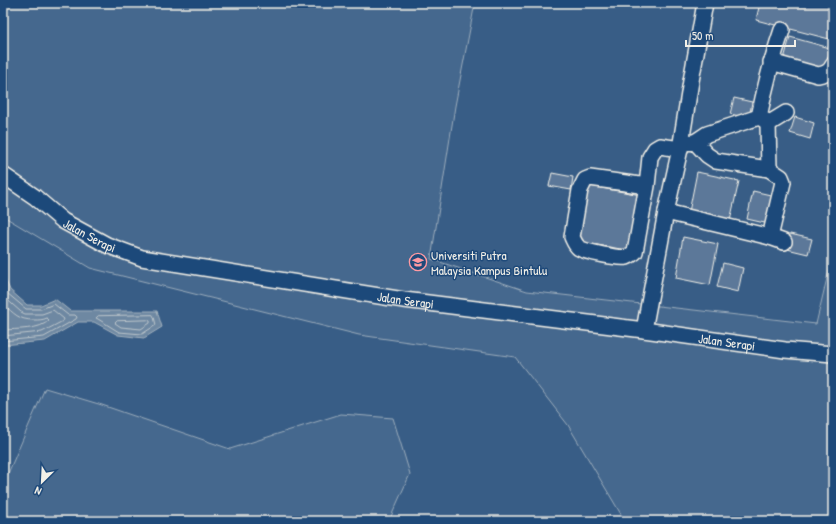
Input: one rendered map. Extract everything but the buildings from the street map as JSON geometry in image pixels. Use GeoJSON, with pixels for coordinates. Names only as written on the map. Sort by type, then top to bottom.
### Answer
{"type":"FeatureCollection","features":[{"type":"Feature","properties":{"kind":"street"},"geometry":{"type":"LineString","coordinates":[[644,330],[666,212],[685,145],[691,81],[705,3]]}},
{"type":"Feature","properties":{"kind":"street"},"geometry":{"type":"LineString","coordinates":[[769,169],[763,120],[764,90],[771,62],[782,30]]}},
{"type":"Feature","properties":{"kind":"street"},"geometry":{"type":"LineString","coordinates":[[771,62],[818,75],[826,73],[832,69],[833,65]]}},
{"type":"Feature","properties":{"kind":"street"},"geometry":{"type":"LineString","coordinates":[[646,186],[590,178],[585,180],[579,195],[572,237],[575,244],[579,248],[585,250],[616,257],[629,257],[635,252],[646,186],[650,156],[655,149],[660,146],[685,145],[707,134],[786,113]]}},
{"type":"Feature","properties":{"kind":"street"},"geometry":{"type":"LineString","coordinates":[[685,145],[707,155],[716,161],[769,169],[781,176],[783,182],[770,237]]}},
{"type":"Feature","properties":{"kind":"street","name":"Jalan Serapi"},"geometry":{"type":"LineString","coordinates":[[3,175],[34,196],[63,221],[107,245],[142,258],[404,300],[644,330],[785,350],[833,354]]}},
{"type":"Feature","properties":{"kind":"street"},"geometry":{"type":"LineString","coordinates":[[666,212],[770,237],[784,242]]}},
{"type":"Feature","properties":{"kind":"shaded area","name":"Universiti Putra Malaysia Kampus Bintulu"},"geometry":{"type":"Polygon","coordinates":[[[3,3],[833,3],[833,521],[3,521],[3,3]]]}},
{"type":"Feature","properties":{"kind":"shaded area"},"geometry":{"type":"Polygon","coordinates":[[[3,3],[475,3],[455,106],[431,259],[527,291],[816,324],[833,253],[833,521],[625,521],[568,425],[515,357],[359,335],[90,268],[3,216],[3,3]]]}},
{"type":"Feature","properties":{"kind":"shaded area"},"geometry":{"type":"Polygon","coordinates":[[[45,388],[102,405],[230,449],[341,414],[393,418],[410,474],[389,521],[3,521],[3,485],[45,388]]]}},
{"type":"Feature","properties":{"kind":"water"},"geometry":{"type":"Polygon","coordinates":[[[3,274],[10,290],[27,305],[41,305],[55,299],[70,311],[157,311],[162,327],[144,338],[118,335],[94,322],[78,322],[45,341],[3,345],[3,274]]]}},
{"type":"Feature","properties":{"kind":"place","name":"Universiti Putra Malaysia Kampus Bintulu"},"geometry":{"type":"Point","coordinates":[418,262]}}]}
